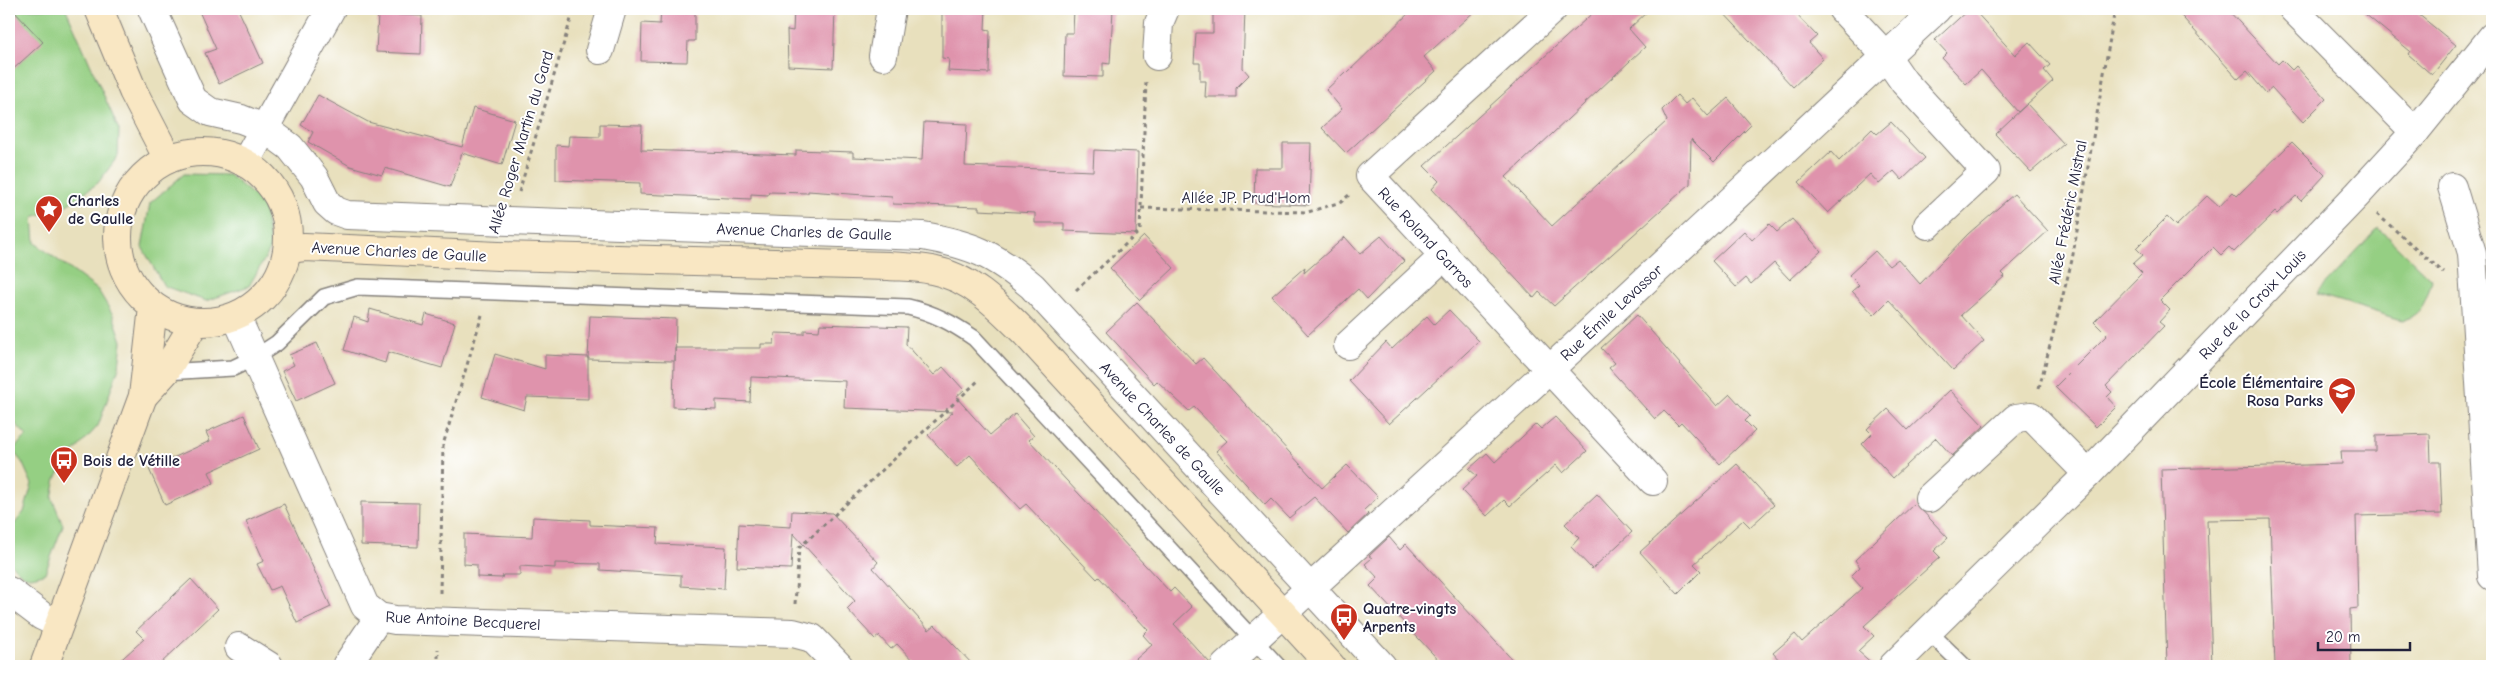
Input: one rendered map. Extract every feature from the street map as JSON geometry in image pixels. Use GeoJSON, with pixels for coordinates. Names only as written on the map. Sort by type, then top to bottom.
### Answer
{"type":"FeatureCollection","features":[{"type":"Feature","properties":{"kind":"main road"},"geometry":{"type":"LineString","coordinates":[[99,9],[133,91],[168,159]]}},
{"type":"Feature","properties":{"kind":"main road"},"geometry":{"type":"LineString","coordinates":[[200,151],[219,153],[245,163],[262,175],[279,198],[287,224],[288,249],[282,269],[272,287],[257,303],[236,316],[215,322],[195,322],[175,318],[153,307],[135,289],[124,272],[119,256],[117,230],[122,208],[133,187],[146,172],[168,159],[200,151]]}},
{"type":"Feature","properties":{"kind":"main road","name":"Avenue Charles de Gaulle"},"geometry":{"type":"LineString","coordinates":[[288,249],[305,247],[498,256],[889,266],[933,270],[964,281],[997,305],[1027,335],[1331,666]]}},
{"type":"Feature","properties":{"kind":"main road"},"geometry":{"type":"LineString","coordinates":[[44,666],[143,396],[153,307]]}},
{"type":"Feature","properties":{"kind":"main road"},"geometry":{"type":"LineString","coordinates":[[143,396],[165,372],[195,322]]}},
{"type":"Feature","properties":{"kind":"street","name":"Avenue Charles de Gaulle"},"geometry":{"type":"LineString","coordinates":[[152,9],[193,100],[210,112],[241,119],[264,128],[290,147],[314,177],[327,203],[336,211],[347,215],[923,236],[958,242],[988,254],[1032,286],[1382,666]]}},
{"type":"Feature","properties":{"kind":"street"},"geometry":{"type":"LineString","coordinates":[[245,163],[331,9]]}},
{"type":"Feature","properties":{"kind":"street"},"geometry":{"type":"LineString","coordinates":[[600,50],[612,9]]}},
{"type":"Feature","properties":{"kind":"street"},"geometry":{"type":"LineString","coordinates":[[883,56],[891,9]]}},
{"type":"Feature","properties":{"kind":"street"},"geometry":{"type":"LineString","coordinates":[[1157,56],[1160,23],[1165,9]]}},
{"type":"Feature","properties":{"kind":"street","name":"Rue Roland Garros"},"geometry":{"type":"LineString","coordinates":[[1554,9],[1370,176],[1653,481]]}},
{"type":"Feature","properties":{"kind":"street"},"geometry":{"type":"LineString","coordinates":[[1842,9],[1886,56],[1904,82],[1986,170],[1928,224]]}},
{"type":"Feature","properties":{"kind":"street","name":"Rue Émile Levassor"},"geometry":{"type":"LineString","coordinates":[[1225,666],[1549,370],[1937,9]]}},
{"type":"Feature","properties":{"kind":"street"},"geometry":{"type":"LineString","coordinates":[[2293,9],[2414,132]]}},
{"type":"Feature","properties":{"kind":"street","name":"Rue de la Croix Louis"},"geometry":{"type":"LineString","coordinates":[[1893,666],[2088,474],[2356,195],[2414,132],[2492,37]]}},
{"type":"Feature","properties":{"kind":"street"},"geometry":{"type":"LineString","coordinates":[[2452,187],[2472,254],[2492,576]]}},
{"type":"Feature","properties":{"kind":"street"},"geometry":{"type":"LineString","coordinates":[[1348,345],[1444,255]]}},
{"type":"Feature","properties":{"kind":"street","name":"Rue Antoine Becquerel"},"geometry":{"type":"LineString","coordinates":[[236,316],[365,606],[379,617],[395,620],[439,622],[793,633],[812,638],[839,666]]}},
{"type":"Feature","properties":{"kind":"street"},"geometry":{"type":"LineString","coordinates":[[1929,498],[2016,418],[2031,416],[2088,474]]}},
{"type":"Feature","properties":{"kind":"street"},"geometry":{"type":"LineString","coordinates":[[9,591],[42,616],[59,624]]}},
{"type":"Feature","properties":{"kind":"street"},"geometry":{"type":"LineString","coordinates":[[346,666],[379,617]]}},
{"type":"Feature","properties":{"kind":"street"},"geometry":{"type":"LineString","coordinates":[[239,647],[269,666]]}},
{"type":"Feature","properties":{"kind":"lane"},"geometry":{"type":"LineString","coordinates":[[165,372],[233,368],[254,358],[277,343],[324,297],[358,287],[908,307],[942,316],[974,338],[1278,666]]}},
{"type":"Feature","properties":{"kind":"lane"},"geometry":{"type":"LineString","coordinates":[[1928,632],[1964,666]]}},
{"type":"Feature","properties":{"kind":"path","name":"Allée Roger Martin du Gard"},"geometry":{"type":"LineString","coordinates":[[510,220],[574,9]]}},
{"type":"Feature","properties":{"kind":"path","name":"Allée Frédéric Mistral"},"geometry":{"type":"LineString","coordinates":[[2031,416],[2057,324],[2072,260],[2114,9]]}},
{"type":"Feature","properties":{"kind":"path","name":"Allée JP. Prud'Hom"},"geometry":{"type":"LineString","coordinates":[[1141,208],[1308,212],[1341,202],[1370,176]]}},
{"type":"Feature","properties":{"kind":"path"},"geometry":{"type":"LineString","coordinates":[[2356,195],[2476,302]]}},
{"type":"Feature","properties":{"kind":"path"},"geometry":{"type":"LineString","coordinates":[[438,666],[443,445],[489,291]]}},
{"type":"Feature","properties":{"kind":"green space"},"geometry":{"type":"Polygon","coordinates":[[[12,9],[66,9],[119,130],[118,156],[98,183],[64,207],[33,217],[35,243],[98,290],[113,315],[122,341],[119,367],[98,426],[74,452],[56,478],[52,498],[63,525],[45,573],[33,577],[21,574],[9,562],[9,531],[24,512],[32,484],[22,462],[12,450],[27,436],[9,417],[9,73],[42,42],[12,9]]]}},
{"type":"Feature","properties":{"kind":"green space"},"geometry":{"type":"Polygon","coordinates":[[[184,174],[229,175],[263,203],[271,248],[249,286],[206,301],[164,286],[142,247],[150,203],[184,174]]]}},
{"type":"Feature","properties":{"kind":"green space"},"geometry":{"type":"Polygon","coordinates":[[[2378,228],[2432,280],[2423,305],[2409,318],[2402,320],[2316,294],[2378,228]]]}},
{"type":"Feature","properties":{"kind":"building"},"geometry":{"type":"Polygon","coordinates":[[[9,9],[12,9],[43,42],[9,73],[9,9]]]}},
{"type":"Feature","properties":{"kind":"building"},"geometry":{"type":"Polygon","coordinates":[[[198,9],[238,9],[263,63],[219,84],[205,53],[216,49],[198,9]]]}},
{"type":"Feature","properties":{"kind":"building"},"geometry":{"type":"Polygon","coordinates":[[[661,9],[695,9],[695,41],[688,41],[687,62],[641,61],[642,23],[660,24],[661,9]]]}},
{"type":"Feature","properties":{"kind":"building"},"geometry":{"type":"Polygon","coordinates":[[[794,9],[835,9],[833,68],[788,66],[787,30],[793,31],[794,9]]]}},
{"type":"Feature","properties":{"kind":"building"},"geometry":{"type":"Polygon","coordinates":[[[942,9],[986,9],[985,29],[990,30],[989,73],[948,71],[949,59],[942,58],[942,9]]]}},
{"type":"Feature","properties":{"kind":"building"},"geometry":{"type":"Polygon","coordinates":[[[1074,9],[1113,9],[1110,64],[1103,63],[1103,77],[1064,76],[1065,33],[1073,33],[1074,9]]]}},
{"type":"Feature","properties":{"kind":"building"},"geometry":{"type":"Polygon","coordinates":[[[1213,9],[1245,9],[1243,68],[1249,75],[1236,88],[1236,97],[1205,97],[1206,81],[1200,81],[1200,63],[1194,63],[1196,33],[1213,33],[1213,9]]]}},
{"type":"Feature","properties":{"kind":"building"},"geometry":{"type":"Polygon","coordinates":[[[1413,9],[1477,9],[1424,57],[1436,71],[1346,153],[1322,128],[1342,109],[1326,90],[1345,72],[1346,74],[1413,9]]]}},
{"type":"Feature","properties":{"kind":"building"},"geometry":{"type":"Polygon","coordinates":[[[1597,9],[1650,9],[1629,29],[1645,47],[1506,177],[1552,226],[1667,121],[1662,110],[1677,95],[1685,104],[1692,98],[1708,116],[1728,98],[1751,125],[1714,162],[1691,139],[1690,184],[1554,306],[1539,292],[1534,298],[1432,189],[1439,181],[1424,166],[1597,9]]]}},
{"type":"Feature","properties":{"kind":"building"},"geometry":{"type":"Polygon","coordinates":[[[1720,9],[1791,9],[1817,36],[1809,43],[1823,59],[1793,87],[1720,9]]]}},
{"type":"Feature","properties":{"kind":"building"},"geometry":{"type":"Polygon","coordinates":[[[1969,9],[1973,9],[2015,55],[2029,42],[2050,65],[2044,70],[2053,81],[2018,112],[1981,70],[1966,84],[1942,58],[1947,53],[1935,40],[1969,9]]]}},
{"type":"Feature","properties":{"kind":"building"},"geometry":{"type":"Polygon","coordinates":[[[2175,9],[2227,9],[2278,64],[2282,60],[2292,70],[2296,66],[2326,99],[2303,122],[2272,88],[2266,93],[2247,71],[2238,79],[2175,9]]]}},
{"type":"Feature","properties":{"kind":"building"},"geometry":{"type":"Polygon","coordinates":[[[2359,9],[2412,9],[2456,45],[2432,75],[2408,54],[2410,51],[2359,9]]]}},
{"type":"Feature","properties":{"kind":"building"},"geometry":{"type":"Polygon","coordinates":[[[378,14],[422,16],[421,54],[376,52],[378,14]]]}},
{"type":"Feature","properties":{"kind":"building"},"geometry":{"type":"Polygon","coordinates":[[[318,95],[368,122],[462,147],[473,108],[515,120],[502,165],[462,153],[450,187],[385,168],[382,175],[350,166],[308,142],[313,132],[301,125],[318,95]]]}},
{"type":"Feature","properties":{"kind":"building"},"geometry":{"type":"Polygon","coordinates":[[[2027,104],[2064,144],[2031,172],[1995,134],[2027,104]]]}},
{"type":"Feature","properties":{"kind":"building"},"geometry":{"type":"Polygon","coordinates":[[[924,122],[967,124],[965,166],[1093,171],[1094,150],[1138,152],[1136,234],[1064,231],[1064,223],[1035,223],[1035,213],[979,210],[979,207],[893,204],[892,197],[808,191],[808,193],[769,192],[768,195],[751,194],[751,199],[640,194],[640,183],[556,180],[556,145],[568,146],[569,136],[600,137],[600,124],[642,125],[641,150],[796,155],[796,150],[853,152],[853,157],[922,160],[924,122]]]}},
{"type":"Feature","properties":{"kind":"building"},"geometry":{"type":"Polygon","coordinates":[[[1891,122],[1925,158],[1902,180],[1894,171],[1879,184],[1870,174],[1828,213],[1799,182],[1831,152],[1839,161],[1872,129],[1877,134],[1891,122]]]}},
{"type":"Feature","properties":{"kind":"building"},"geometry":{"type":"Polygon","coordinates":[[[2292,142],[2325,175],[2301,201],[2296,196],[2277,214],[2275,212],[2234,252],[2229,247],[2221,255],[2213,247],[2160,300],[2170,310],[2159,322],[2164,326],[2106,386],[2112,392],[2107,397],[2116,407],[2096,427],[2055,387],[2107,335],[2094,322],[2142,273],[2133,264],[2143,255],[2136,248],[2167,217],[2176,226],[2207,196],[2219,207],[2233,192],[2237,196],[2292,142]]]}},
{"type":"Feature","properties":{"kind":"building"},"geometry":{"type":"Polygon","coordinates":[[[1283,143],[1311,143],[1309,205],[1254,203],[1255,168],[1283,168],[1283,143]]]}},
{"type":"Feature","properties":{"kind":"building"},"geometry":{"type":"Polygon","coordinates":[[[2014,194],[2048,231],[2002,273],[2005,276],[1961,315],[1984,341],[1953,370],[1889,300],[1874,315],[1852,291],[1859,285],[1849,275],[1875,251],[1889,266],[1898,259],[1920,284],[1968,234],[2014,194]]]}},
{"type":"Feature","properties":{"kind":"building"},"geometry":{"type":"Polygon","coordinates":[[[1792,219],[1821,251],[1790,280],[1774,263],[1751,284],[1746,278],[1736,287],[1712,261],[1744,231],[1752,240],[1769,224],[1777,232],[1792,219]]]}},
{"type":"Feature","properties":{"kind":"building"},"geometry":{"type":"Polygon","coordinates":[[[1144,236],[1174,268],[1140,300],[1110,268],[1144,236]]]}},
{"type":"Feature","properties":{"kind":"building"},"geometry":{"type":"Polygon","coordinates":[[[1381,236],[1404,261],[1367,299],[1358,289],[1308,335],[1272,296],[1305,267],[1304,273],[1345,237],[1360,254],[1381,236]]]}},
{"type":"Feature","properties":{"kind":"building"},"geometry":{"type":"Polygon","coordinates":[[[1137,302],[1196,364],[1203,358],[1322,488],[1347,465],[1378,497],[1364,510],[1368,514],[1348,533],[1314,497],[1289,518],[1271,499],[1265,505],[1216,451],[1227,441],[1194,407],[1189,411],[1157,381],[1154,384],[1106,332],[1137,302]]]}},
{"type":"Feature","properties":{"kind":"building"},"geometry":{"type":"Polygon","coordinates":[[[370,309],[423,325],[426,314],[455,323],[442,368],[388,352],[385,363],[344,350],[354,317],[368,322],[370,309]]]}},
{"type":"Feature","properties":{"kind":"building"},"geometry":{"type":"Polygon","coordinates":[[[1449,310],[1479,341],[1389,424],[1349,381],[1386,342],[1392,349],[1427,316],[1434,324],[1449,310]]]}},
{"type":"Feature","properties":{"kind":"building"},"geometry":{"type":"Polygon","coordinates":[[[1637,315],[1717,406],[1730,394],[1750,416],[1745,421],[1755,431],[1720,464],[1681,422],[1678,425],[1664,411],[1655,419],[1609,368],[1615,363],[1601,348],[1637,315]]]}},
{"type":"Feature","properties":{"kind":"building"},"geometry":{"type":"Polygon","coordinates":[[[590,316],[676,319],[675,348],[761,348],[761,344],[774,344],[775,333],[804,334],[804,330],[819,331],[820,324],[907,327],[906,344],[934,375],[943,367],[964,390],[956,397],[990,435],[1015,414],[1034,436],[1029,440],[1170,592],[1174,588],[1192,607],[1174,624],[1210,663],[1210,666],[1128,666],[1152,645],[1143,635],[1148,630],[1099,577],[1097,579],[1026,504],[1020,509],[970,455],[957,467],[928,435],[953,412],[844,408],[845,381],[751,377],[750,402],[716,400],[716,409],[673,407],[674,361],[588,359],[590,316]]]}},
{"type":"Feature","properties":{"kind":"building"},"geometry":{"type":"Polygon","coordinates":[[[317,343],[335,383],[296,401],[282,371],[294,365],[289,355],[317,343]]]}},
{"type":"Feature","properties":{"kind":"building"},"geometry":{"type":"Polygon","coordinates":[[[495,354],[545,369],[545,355],[588,357],[588,399],[527,397],[524,410],[482,397],[495,354]]]}},
{"type":"Feature","properties":{"kind":"building"},"geometry":{"type":"Polygon","coordinates":[[[1950,390],[1984,426],[1952,456],[1936,438],[1893,478],[1862,444],[1872,434],[1867,429],[1888,409],[1908,430],[1950,390]]]}},
{"type":"Feature","properties":{"kind":"building"},"geometry":{"type":"Polygon","coordinates":[[[244,415],[259,449],[209,472],[214,483],[165,505],[149,469],[210,441],[206,432],[244,415]]]}},
{"type":"Feature","properties":{"kind":"building"},"geometry":{"type":"Polygon","coordinates":[[[1555,417],[1587,451],[1563,473],[1556,465],[1510,506],[1504,500],[1487,516],[1462,490],[1477,476],[1469,469],[1487,453],[1495,462],[1536,424],[1541,429],[1555,417]]]}},
{"type":"Feature","properties":{"kind":"building"},"geometry":{"type":"Polygon","coordinates":[[[2430,434],[2431,462],[2440,462],[2442,514],[2356,516],[2358,608],[2350,609],[2351,666],[2275,666],[2270,519],[2207,520],[2212,666],[2167,666],[2161,469],[2342,464],[2341,451],[2376,451],[2376,436],[2430,434]]]}},
{"type":"Feature","properties":{"kind":"building"},"geometry":{"type":"Polygon","coordinates":[[[1737,464],[1774,505],[1750,527],[1743,520],[1694,564],[1701,571],[1678,594],[1640,552],[1737,464]]]}},
{"type":"Feature","properties":{"kind":"building"},"geometry":{"type":"Polygon","coordinates":[[[1597,494],[1632,532],[1592,569],[1571,547],[1579,538],[1565,524],[1597,494]]]}},
{"type":"Feature","properties":{"kind":"building"},"geometry":{"type":"Polygon","coordinates":[[[361,502],[419,503],[418,547],[361,545],[361,502]]]}},
{"type":"Feature","properties":{"kind":"building"},"geometry":{"type":"Polygon","coordinates":[[[1915,503],[1948,538],[1934,551],[1940,557],[1864,626],[1874,636],[1858,651],[1875,666],[1775,666],[1780,661],[1773,653],[1795,634],[1802,642],[1862,588],[1851,576],[1860,567],[1855,560],[1915,503]]]}},
{"type":"Feature","properties":{"kind":"building"},"geometry":{"type":"Polygon","coordinates":[[[284,504],[331,607],[297,623],[280,586],[270,590],[257,564],[264,561],[246,521],[284,504]]]}},
{"type":"Feature","properties":{"kind":"building"},"geometry":{"type":"Polygon","coordinates":[[[792,511],[832,513],[878,562],[873,568],[929,630],[935,625],[974,666],[918,666],[897,644],[891,649],[879,636],[875,639],[847,609],[855,601],[793,533],[791,569],[737,567],[739,524],[791,527],[792,511]]]}},
{"type":"Feature","properties":{"kind":"building"},"geometry":{"type":"Polygon","coordinates":[[[533,517],[590,520],[590,525],[658,528],[657,544],[726,547],[724,589],[681,586],[681,575],[600,570],[600,564],[555,563],[555,568],[520,566],[520,575],[503,575],[502,578],[477,577],[477,565],[464,564],[464,534],[532,537],[533,517]]]}},
{"type":"Feature","properties":{"kind":"building"},"geometry":{"type":"Polygon","coordinates":[[[1389,537],[1400,550],[1406,544],[1518,666],[1444,666],[1370,586],[1378,578],[1365,564],[1372,558],[1369,556],[1389,537]]]}},
{"type":"Feature","properties":{"kind":"building"},"geometry":{"type":"Polygon","coordinates":[[[191,579],[218,609],[158,666],[114,666],[144,639],[136,631],[191,579]]]}},
{"type":"Feature","properties":{"kind":"place","name":"Charles de Gaulle"},"geometry":{"type":"Point","coordinates":[49,233]}},
{"type":"Feature","properties":{"kind":"place","name":"École Élémentaire Rosa Parks"},"geometry":{"type":"Point","coordinates":[2342,415]}},
{"type":"Feature","properties":{"kind":"place","name":"Bois de Vétille"},"geometry":{"type":"Point","coordinates":[64,484]}},
{"type":"Feature","properties":{"kind":"place","name":"Quatre-vingts Arpents"},"geometry":{"type":"Point","coordinates":[1344,641]}}]}
